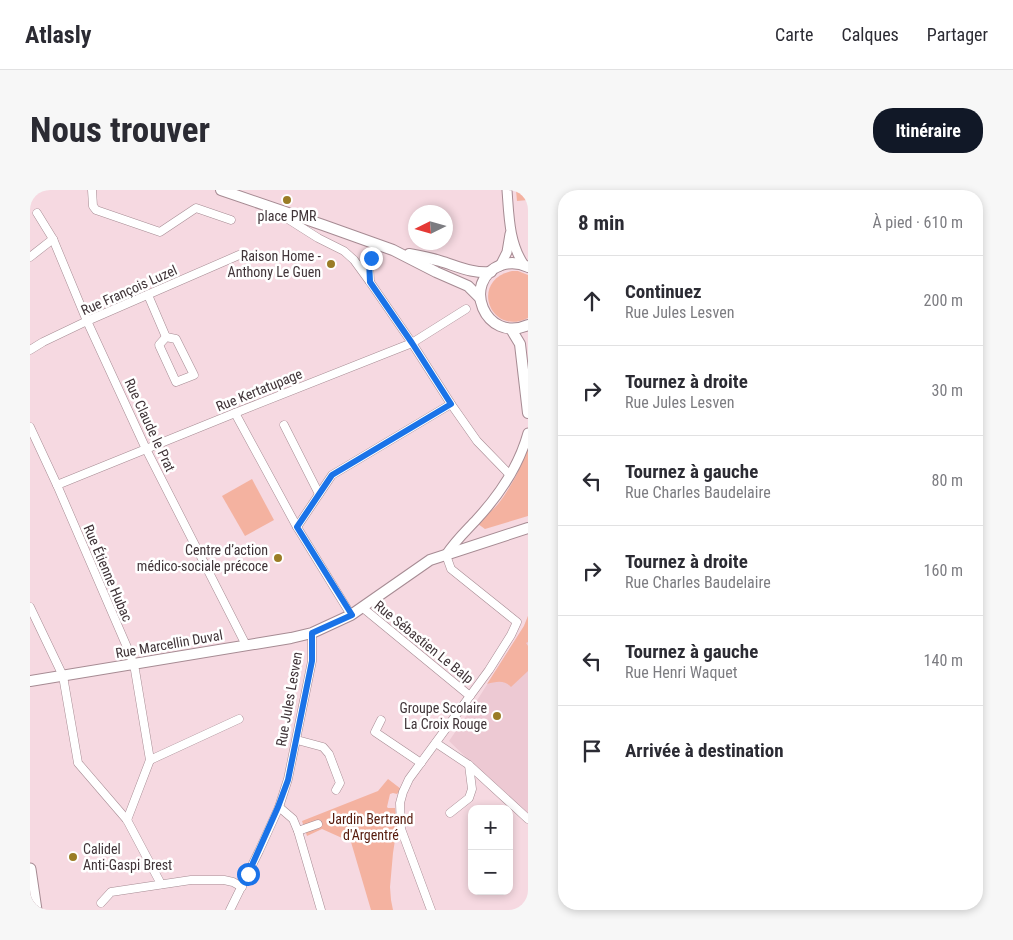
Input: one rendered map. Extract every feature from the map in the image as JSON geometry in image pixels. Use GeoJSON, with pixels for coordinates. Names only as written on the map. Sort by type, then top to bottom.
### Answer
{"type":"FeatureCollection","features":[{"type":"Feature","properties":{"kind":"main road"},"geometry":{"type":"LineString","coordinates":[[221,190],[393,250],[438,260],[474,271],[491,272]]}},
{"type":"Feature","properties":{"kind":"main road"},"geometry":{"type":"LineString","coordinates":[[393,250],[468,286],[480,298]]}},
{"type":"Feature","properties":{"kind":"main road"},"geometry":{"type":"LineString","coordinates":[[526,266],[512,263],[500,266],[491,272],[482,284],[480,298],[481,306],[485,313],[503,328],[519,329],[528,325]]}},
{"type":"Feature","properties":{"kind":"main road"},"geometry":{"type":"LineString","coordinates":[[511,329],[520,344],[528,413]]}},
{"type":"Feature","properties":{"kind":"main road"},"geometry":{"type":"LineString","coordinates":[[312,633],[352,615],[430,560],[528,528]]}},
{"type":"Feature","properties":{"kind":"main road","name":"Rue Marcellin Duval"},"geometry":{"type":"LineString","coordinates":[[30,681],[312,633]]}},
{"type":"Feature","properties":{"kind":"main road"},"geometry":{"type":"LineString","coordinates":[[30,869],[36,910]]}},
{"type":"Feature","properties":{"kind":"street"},"geometry":{"type":"LineString","coordinates":[[92,190],[93,206],[96,210],[160,232],[196,208],[231,220]]}},
{"type":"Feature","properties":{"kind":"street"},"geometry":{"type":"LineString","coordinates":[[506,190],[510,231],[516,252],[526,266]]}},
{"type":"Feature","properties":{"kind":"street"},"geometry":{"type":"LineString","coordinates":[[268,206],[318,238],[344,251],[354,260],[477,441],[510,475]]}},
{"type":"Feature","properties":{"kind":"street","name":"Rue Claude le Prat"},"geometry":{"type":"LineString","coordinates":[[37,213],[53,239],[87,321],[146,449],[246,645]]}},
{"type":"Feature","properties":{"kind":"street"},"geometry":{"type":"LineString","coordinates":[[500,266],[507,252],[510,231]]}},
{"type":"Feature","properties":{"kind":"street"},"geometry":{"type":"LineString","coordinates":[[30,256],[53,239]]}},
{"type":"Feature","properties":{"kind":"street"},"geometry":{"type":"LineString","coordinates":[[370,282],[369,260],[378,245]]}},
{"type":"Feature","properties":{"kind":"street","name":"Rue François Luzel"},"geometry":{"type":"LineString","coordinates":[[30,350],[87,321],[239,255]]}},
{"type":"Feature","properties":{"kind":"street"},"geometry":{"type":"LineString","coordinates":[[354,260],[369,260]]}},
{"type":"Feature","properties":{"kind":"street"},"geometry":{"type":"LineString","coordinates":[[148,295],[166,337]]}},
{"type":"Feature","properties":{"kind":"street","name":"Rue Kertatupage"},"geometry":{"type":"LineString","coordinates":[[57,485],[412,343],[466,309]]}},
{"type":"Feature","properties":{"kind":"street"},"geometry":{"type":"LineString","coordinates":[[166,337],[176,339],[194,375],[176,382],[159,344],[166,337]]}},
{"type":"Feature","properties":{"kind":"street"},"geometry":{"type":"LineString","coordinates":[[297,527],[332,475],[451,404]]}},
{"type":"Feature","properties":{"kind":"street"},"geometry":{"type":"LineString","coordinates":[[235,413],[297,527],[352,615]]}},
{"type":"Feature","properties":{"kind":"street"},"geometry":{"type":"LineString","coordinates":[[284,425],[319,494]]}},
{"type":"Feature","properties":{"kind":"street","name":"Rue Étienne Hubac"},"geometry":{"type":"LineString","coordinates":[[30,427],[57,485],[133,664],[150,760]]}},
{"type":"Feature","properties":{"kind":"street"},"geometry":{"type":"LineString","coordinates":[[431,910],[402,829],[400,804],[410,779],[501,652],[517,622],[451,569],[446,554],[496,496],[518,462],[528,433]]}},
{"type":"Feature","properties":{"kind":"street"},"geometry":{"type":"LineString","coordinates":[[30,608],[63,676],[78,763],[127,820],[161,884]]}},
{"type":"Feature","properties":{"kind":"street","name":"Rue Sébastien Le Balp"},"geometry":{"type":"LineString","coordinates":[[363,608],[470,696]]}},
{"type":"Feature","properties":{"kind":"street","name":"Rue Jules Lesven"},"geometry":{"type":"LineString","coordinates":[[234,908],[288,780],[312,661],[312,633]]}},
{"type":"Feature","properties":{"kind":"street"},"geometry":{"type":"LineString","coordinates":[[127,820],[150,760],[239,719]]}},
{"type":"Feature","properties":{"kind":"street"},"geometry":{"type":"LineString","coordinates":[[381,720],[375,732],[421,763]]}},
{"type":"Feature","properties":{"kind":"street"},"geometry":{"type":"LineString","coordinates":[[297,740],[323,747],[329,754],[340,784],[336,790]]}},
{"type":"Feature","properties":{"kind":"street"},"geometry":{"type":"LineString","coordinates":[[436,743],[469,765],[528,819]]}},
{"type":"Feature","properties":{"kind":"street"},"geometry":{"type":"LineString","coordinates":[[450,813],[469,798],[472,789],[469,765]]}},
{"type":"Feature","properties":{"kind":"street"},"geometry":{"type":"LineString","coordinates":[[278,807],[293,819],[321,910]]}},
{"type":"Feature","properties":{"kind":"street"},"geometry":{"type":"LineString","coordinates":[[298,831],[318,824]]}},
{"type":"Feature","properties":{"kind":"street"},"geometry":{"type":"LineString","coordinates":[[101,903],[111,892],[191,880],[224,880],[242,887]]}},
{"type":"Feature","properties":{"kind":"shaded area","name":"Groupe Scolaire La Croix Rouge"},"geometry":{"type":"Polygon","coordinates":[[[528,616],[528,814],[449,741],[476,702],[524,626],[528,616]]]}},
{"type":"Feature","properties":{"kind":"green space"},"geometry":{"type":"Polygon","coordinates":[[[516,190],[528,190],[528,200],[517,201],[516,190]]]}},
{"type":"Feature","properties":{"kind":"green space"},"geometry":{"type":"Polygon","coordinates":[[[512,271],[528,275],[528,318],[515,322],[503,320],[495,314],[490,305],[488,295],[491,285],[499,276],[512,271]]]}},
{"type":"Feature","properties":{"kind":"green space"},"geometry":{"type":"Polygon","coordinates":[[[528,443],[528,516],[485,529],[478,524],[498,504],[507,491],[520,467],[528,443]]]}},
{"type":"Feature","properties":{"kind":"green space"},"geometry":{"type":"Polygon","coordinates":[[[252,479],[274,520],[245,536],[222,496],[252,479]]]}},
{"type":"Feature","properties":{"kind":"green space"},"geometry":{"type":"Polygon","coordinates":[[[528,616],[528,642],[526,643],[528,646],[528,671],[511,687],[501,682],[487,684],[524,626],[528,616]]]}},
{"type":"Feature","properties":{"kind":"green space","name":"Jardin Bertrand d'Argentré"},"geometry":{"type":"Polygon","coordinates":[[[388,779],[401,789],[397,794],[390,794],[387,807],[395,808],[397,827],[390,887],[393,910],[371,910],[351,842],[322,829],[307,836],[302,821],[378,791],[388,779]]]}},
{"type":"Feature","properties":{"kind":"place","name":"place PMR"},"geometry":{"type":"Point","coordinates":[287,200]}},
{"type":"Feature","properties":{"kind":"place","name":"Raison Home - Anthony Le Guen"},"geometry":{"type":"Point","coordinates":[331,264]}},
{"type":"Feature","properties":{"kind":"place","name":"Centre d’action médico-sociale précoce"},"geometry":{"type":"Point","coordinates":[278,558]}},
{"type":"Feature","properties":{"kind":"place","name":"Groupe Scolaire La Croix Rouge"},"geometry":{"type":"Point","coordinates":[497,716]}},
{"type":"Feature","properties":{"kind":"place","name":"Calidel Anti-Gaspi Brest"},"geometry":{"type":"Point","coordinates":[73,857]}},
{"type":"Feature","properties":{"kind":"route"},"geometry":{"type":"LineString","coordinates":[[248,874],[288,780],[312,661],[312,633],[352,615],[297,527],[332,475],[451,404],[370,282],[369,260],[371,258]]}}]}
